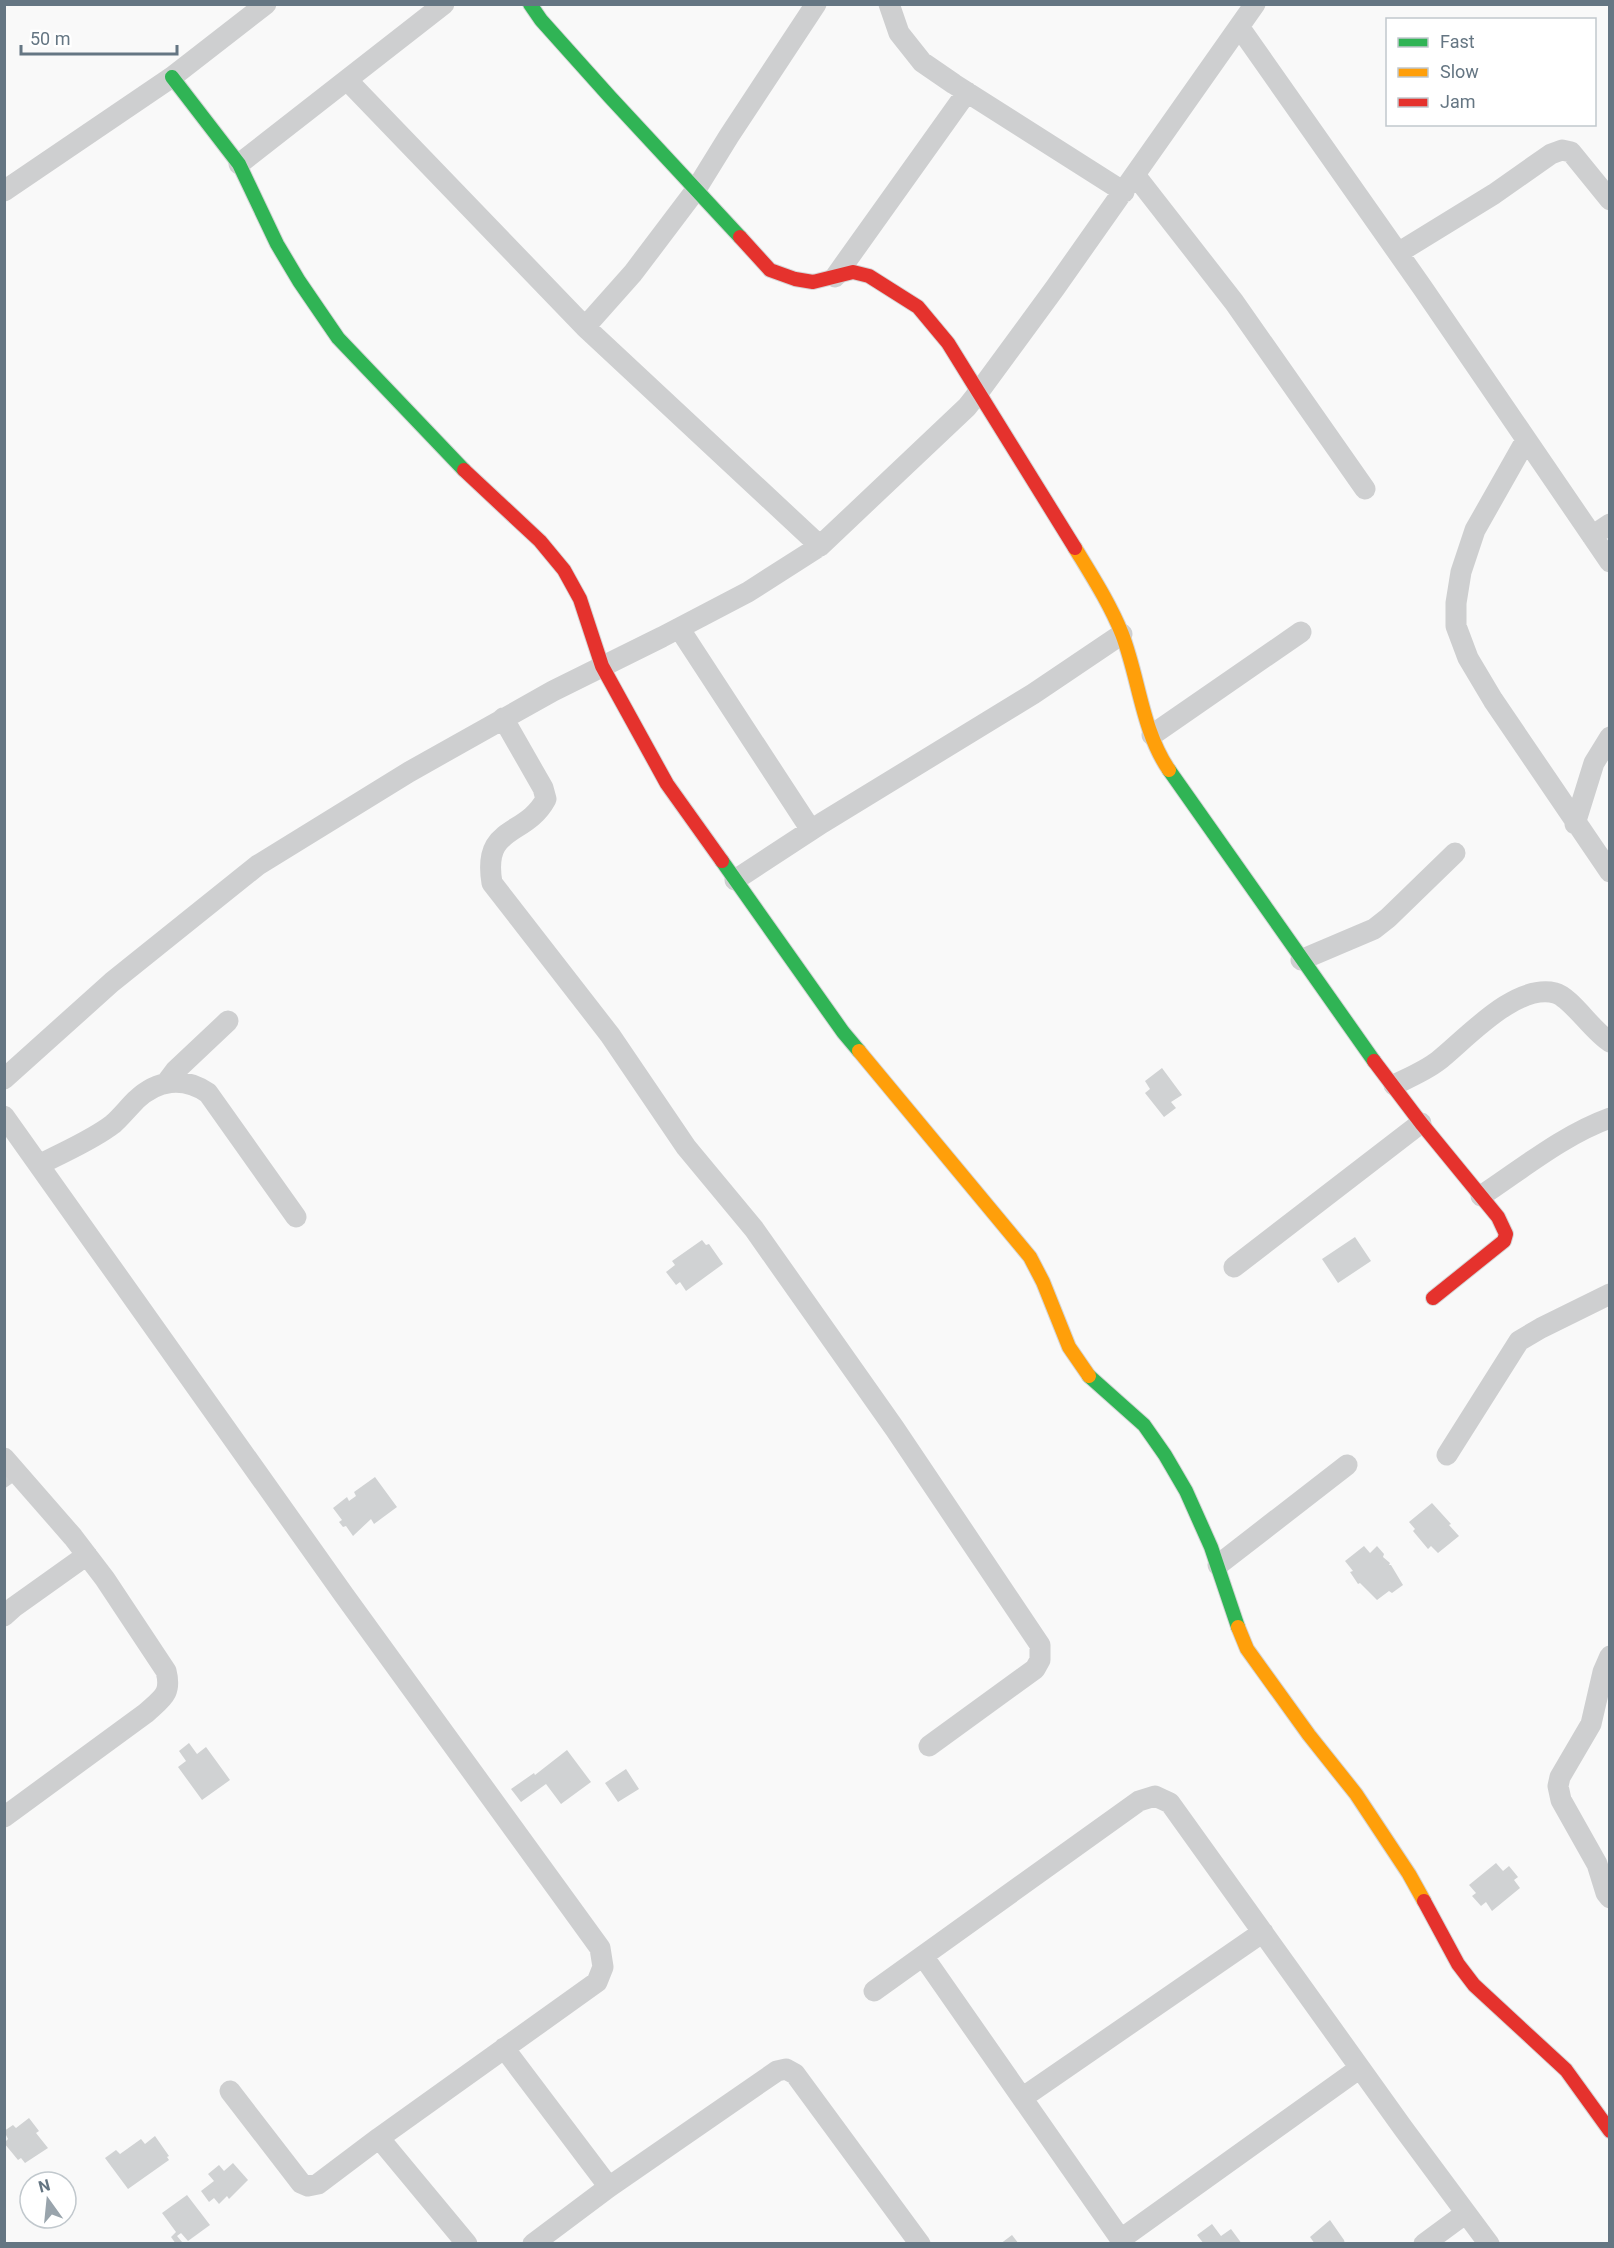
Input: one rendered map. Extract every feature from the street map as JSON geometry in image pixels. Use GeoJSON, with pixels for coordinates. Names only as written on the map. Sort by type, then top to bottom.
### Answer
{"type":"FeatureCollection","features":[{"type":"Feature","properties":{"kind":"street"},"geometry":{"type":"LineString","coordinates":[[4,191],[172,77],[266,4]]}},
{"type":"Feature","properties":{"kind":"street"},"geometry":{"type":"LineString","coordinates":[[530,4],[541,20],[695,191],[770,270],[795,279],[813,282],[853,272],[869,276],[918,307],[948,343],[1099,586],[1122,634],[1152,735],[1165,764],[1188,800],[1365,1049],[1421,1124],[1504,1227],[1506,1234],[1504,1241],[1433,1298]]}},
{"type":"Feature","properties":{"kind":"street"},"geometry":{"type":"LineString","coordinates":[[585,327],[633,273],[695,191],[816,4]]}},
{"type":"Feature","properties":{"kind":"street"},"geometry":{"type":"LineString","coordinates":[[889,4],[899,33],[922,62],[967,92],[1130,183],[1234,302],[1365,489]]}},
{"type":"Feature","properties":{"kind":"street"},"geometry":{"type":"LineString","coordinates":[[4,1079],[112,982],[258,865],[409,771],[553,691],[748,592],[820,546],[960,413],[978,393],[1130,183],[1255,4]]}},
{"type":"Feature","properties":{"kind":"street"},"geometry":{"type":"LineString","coordinates":[[238,164],[347,80],[434,8]]}},
{"type":"Feature","properties":{"kind":"street"},"geometry":{"type":"LineString","coordinates":[[1240,27],[1610,562]]}},
{"type":"Feature","properties":{"kind":"street"},"geometry":{"type":"LineString","coordinates":[[172,77],[238,164],[293,272],[338,338],[461,467],[540,541],[564,570],[580,599],[602,666],[667,784],[843,1032],[1030,1257],[1043,1282],[1069,1347],[1091,1378],[1144,1425],[1165,1455],[1186,1491],[1218,1565],[1233,1617],[1247,1649],[1309,1736],[1356,1794],[1409,1874],[1458,1964],[1474,1985],[1495,2006],[1521,2026],[1566,2070],[1610,2131]]}},
{"type":"Feature","properties":{"kind":"street"},"geometry":{"type":"LineString","coordinates":[[347,80],[585,327],[820,546]]}},
{"type":"Feature","properties":{"kind":"street"},"geometry":{"type":"LineString","coordinates":[[835,277],[967,92]]}},
{"type":"Feature","properties":{"kind":"street"},"geometry":{"type":"LineString","coordinates":[[1398,253],[1494,194],[1551,154],[1562,150],[1571,152],[1610,200]]}},
{"type":"Feature","properties":{"kind":"street"},"geometry":{"type":"LineString","coordinates":[[1526,440],[1475,530],[1461,572],[1456,603],[1456,626],[1468,658],[1575,824],[1610,872]]}},
{"type":"Feature","properties":{"kind":"street"},"geometry":{"type":"LineString","coordinates":[[1592,536],[1610,524]]}},
{"type":"Feature","properties":{"kind":"street"},"geometry":{"type":"LineString","coordinates":[[679,628],[811,830]]}},
{"type":"Feature","properties":{"kind":"street"},"geometry":{"type":"LineString","coordinates":[[1152,735],[1300,632]]}},
{"type":"Feature","properties":{"kind":"street"},"geometry":{"type":"LineString","coordinates":[[735,880],[811,830],[1033,694],[1122,634]]}},
{"type":"Feature","properties":{"kind":"street"},"geometry":{"type":"LineString","coordinates":[[503,718],[543,788],[546,799],[540,810],[502,838],[493,849],[489,865],[492,883],[610,1035],[686,1147],[754,1229],[895,1430],[1040,1646],[1040,1660],[1035,1669],[929,1746]]}},
{"type":"Feature","properties":{"kind":"street"},"geometry":{"type":"LineString","coordinates":[[1575,824],[1594,764],[1610,737]]}},
{"type":"Feature","properties":{"kind":"street"},"geometry":{"type":"LineString","coordinates":[[1301,960],[1374,929],[1455,853]]}},
{"type":"Feature","properties":{"kind":"street"},"geometry":{"type":"LineString","coordinates":[[1394,1085],[1437,1062],[1505,1006],[1524,996],[1542,992],[1556,993],[1601,1037],[1610,1042]]}},
{"type":"Feature","properties":{"kind":"street"},"geometry":{"type":"LineString","coordinates":[[166,1083],[175,1071],[228,1021]]}},
{"type":"Feature","properties":{"kind":"street"},"geometry":{"type":"LineString","coordinates":[[39,1165],[114,1123],[137,1099],[152,1089],[166,1083],[196,1084],[208,1093],[296,1217]]}},
{"type":"Feature","properties":{"kind":"street"},"geometry":{"type":"LineString","coordinates":[[4,1116],[344,1595],[600,1948],[603,1967],[597,1982],[318,2184],[308,2186],[301,2183],[230,2091]]}},
{"type":"Feature","properties":{"kind":"street"},"geometry":{"type":"LineString","coordinates":[[1481,1196],[1547,1152],[1597,1122],[1610,1118]]}},
{"type":"Feature","properties":{"kind":"street"},"geometry":{"type":"LineString","coordinates":[[1234,1267],[1421,1124]]}},
{"type":"Feature","properties":{"kind":"street"},"geometry":{"type":"LineString","coordinates":[[1447,1455],[1519,1341],[1610,1294]]}},
{"type":"Feature","properties":{"kind":"street"},"geometry":{"type":"LineString","coordinates":[[4,1458],[105,1579],[166,1671],[169,1682],[167,1693],[146,1713],[4,1817]]}},
{"type":"Feature","properties":{"kind":"street"},"geometry":{"type":"LineString","coordinates":[[1218,1565],[1347,1465]]}},
{"type":"Feature","properties":{"kind":"street"},"geometry":{"type":"LineString","coordinates":[[4,1616],[87,1555]]}},
{"type":"Feature","properties":{"kind":"street"},"geometry":{"type":"LineString","coordinates":[[1610,1656],[1603,1672],[1591,1724],[1560,1777],[1558,1786],[1561,1800],[1597,1864],[1606,1893],[1610,1898]]}},
{"type":"Feature","properties":{"kind":"street"},"geometry":{"type":"LineString","coordinates":[[874,1991],[1139,1801],[1155,1796],[1170,1803],[1489,2244]]}},
{"type":"Feature","properties":{"kind":"street"},"geometry":{"type":"LineString","coordinates":[[1023,2098],[1263,1932]]}},
{"type":"Feature","properties":{"kind":"street"},"geometry":{"type":"LineString","coordinates":[[923,1956],[1123,2242],[1360,2068]]}},
{"type":"Feature","properties":{"kind":"street"},"geometry":{"type":"LineString","coordinates":[[504,2048],[609,2187]]}},
{"type":"Feature","properties":{"kind":"street"},"geometry":{"type":"LineString","coordinates":[[534,2244],[609,2187],[777,2071],[786,2069],[795,2074],[920,2244]]}},
{"type":"Feature","properties":{"kind":"street"},"geometry":{"type":"LineString","coordinates":[[379,2138],[467,2244]]}},
{"type":"Feature","properties":{"kind":"street"},"geometry":{"type":"LineString","coordinates":[[1424,2244],[1466,2213]]}},
{"type":"Feature","properties":{"kind":"building"},"geometry":{"type":"Polygon","coordinates":[[[1162,1068],[1182,1095],[1171,1102],[1176,1108],[1164,1117],[1145,1093],[1150,1089],[1145,1081],[1162,1068]]]}},
{"type":"Feature","properties":{"kind":"building"},"geometry":{"type":"Polygon","coordinates":[[[1355,1237],[1371,1261],[1338,1283],[1322,1259],[1355,1237]]]}},
{"type":"Feature","properties":{"kind":"building"},"geometry":{"type":"Polygon","coordinates":[[[702,1240],[706,1245],[709,1244],[723,1264],[686,1291],[680,1282],[676,1285],[666,1272],[675,1265],[672,1261],[702,1240]]]}},
{"type":"Feature","properties":{"kind":"building"},"geometry":{"type":"Polygon","coordinates":[[[4,1469],[14,1482],[4,1489],[4,1469]]]}},
{"type":"Feature","properties":{"kind":"building"},"geometry":{"type":"Polygon","coordinates":[[[375,1477],[397,1507],[374,1524],[371,1519],[353,1536],[346,1526],[343,1527],[339,1522],[342,1520],[333,1508],[347,1497],[349,1501],[356,1496],[354,1492],[375,1477]]]}},
{"type":"Feature","properties":{"kind":"building"},"geometry":{"type":"Polygon","coordinates":[[[1432,1503],[1459,1536],[1438,1553],[1431,1546],[1428,1549],[1413,1531],[1415,1529],[1409,1522],[1432,1503]]]}},
{"type":"Feature","properties":{"kind":"building"},"geometry":{"type":"Polygon","coordinates":[[[1364,1546],[1370,1553],[1377,1546],[1403,1585],[1377,1600],[1360,1583],[1358,1584],[1350,1572],[1353,1571],[1345,1561],[1364,1546]]]}},
{"type":"Feature","properties":{"kind":"building"},"geometry":{"type":"Polygon","coordinates":[[[189,1743],[197,1754],[206,1747],[230,1780],[202,1800],[178,1767],[186,1761],[179,1751],[189,1743]]]}},
{"type":"Feature","properties":{"kind":"building"},"geometry":{"type":"Polygon","coordinates":[[[567,1750],[591,1782],[561,1804],[546,1784],[521,1802],[511,1789],[534,1773],[535,1775],[567,1750]]]}},
{"type":"Feature","properties":{"kind":"building"},"geometry":{"type":"Polygon","coordinates":[[[626,1769],[639,1789],[618,1802],[605,1783],[626,1769]]]}},
{"type":"Feature","properties":{"kind":"building"},"geometry":{"type":"Polygon","coordinates":[[[1496,1863],[1503,1871],[1509,1866],[1518,1877],[1514,1880],[1520,1888],[1492,1911],[1486,1902],[1481,1906],[1472,1896],[1476,1893],[1469,1885],[1496,1863]]]}},
{"type":"Feature","properties":{"kind":"building"},"geometry":{"type":"Polygon","coordinates":[[[29,2118],[39,2131],[36,2133],[48,2148],[25,2163],[21,2158],[18,2160],[4,2143],[8,2139],[4,2131],[13,2125],[16,2128],[29,2118]]]}},
{"type":"Feature","properties":{"kind":"building"},"geometry":{"type":"Polygon","coordinates":[[[155,2136],[169,2156],[167,2157],[169,2160],[128,2189],[105,2158],[116,2150],[120,2154],[141,2139],[145,2144],[155,2136]]]}},
{"type":"Feature","properties":{"kind":"building"},"geometry":{"type":"Polygon","coordinates":[[[233,2163],[248,2180],[229,2199],[227,2196],[219,2204],[214,2198],[209,2202],[201,2191],[214,2181],[208,2174],[219,2165],[224,2171],[233,2163]]]}},
{"type":"Feature","properties":{"kind":"building"},"geometry":{"type":"Polygon","coordinates":[[[187,2195],[210,2225],[188,2241],[181,2233],[177,2236],[182,2242],[176,2244],[171,2237],[176,2232],[162,2213],[187,2195]]]}},
{"type":"Feature","properties":{"kind":"building"},"geometry":{"type":"Polygon","coordinates":[[[1330,2220],[1345,2244],[1315,2244],[1310,2237],[1330,2220]]]}},
{"type":"Feature","properties":{"kind":"building"},"geometry":{"type":"Polygon","coordinates":[[[1212,2224],[1221,2236],[1231,2229],[1242,2244],[1204,2244],[1197,2235],[1212,2224]]]}},
{"type":"Feature","properties":{"kind":"building"},"geometry":{"type":"Polygon","coordinates":[[[1012,2235],[1019,2244],[1000,2244],[1012,2235]]]}},
{"type":"Feature","properties":{"kind":"traffic: fast"},"geometry":{"type":"LineString","coordinates":[[530,4],[541,20],[610,97],[740,237]]}},
{"type":"Feature","properties":{"kind":"traffic: fast"},"geometry":{"type":"LineString","coordinates":[[172,77],[239,164],[277,244],[338,338],[464,470]]}},
{"type":"Feature","properties":{"kind":"traffic: fast"},"geometry":{"type":"LineString","coordinates":[[1169,770],[1374,1061]]}},
{"type":"Feature","properties":{"kind":"traffic: fast"},"geometry":{"type":"LineString","coordinates":[[722,861],[843,1032],[859,1051]]}},
{"type":"Feature","properties":{"kind":"traffic: fast"},"geometry":{"type":"LineString","coordinates":[[1089,1376],[1144,1425],[1165,1455],[1186,1491],[1211,1547],[1238,1627]]}},
{"type":"Feature","properties":{"kind":"traffic: slow"},"geometry":{"type":"LineString","coordinates":[[1075,548],[1122,634],[1147,721],[1160,755],[1169,770]]}},
{"type":"Feature","properties":{"kind":"traffic: slow"},"geometry":{"type":"LineString","coordinates":[[859,1051],[1030,1257],[1043,1282],[1069,1347],[1089,1376]]}},
{"type":"Feature","properties":{"kind":"traffic: slow"},"geometry":{"type":"LineString","coordinates":[[1238,1627],[1247,1649],[1309,1735],[1356,1794],[1409,1874],[1424,1901]]}},
{"type":"Feature","properties":{"kind":"traffic: jam"},"geometry":{"type":"LineString","coordinates":[[740,237],[770,270],[795,279],[813,282],[853,272],[869,276],[918,307],[948,343],[1075,548]]}},
{"type":"Feature","properties":{"kind":"traffic: jam"},"geometry":{"type":"LineString","coordinates":[[464,470],[540,541],[564,570],[580,599],[602,666],[667,784],[722,861]]}},
{"type":"Feature","properties":{"kind":"traffic: jam"},"geometry":{"type":"LineString","coordinates":[[1374,1061],[1498,1217],[1506,1234],[1504,1241],[1433,1298]]}},
{"type":"Feature","properties":{"kind":"traffic: jam"},"geometry":{"type":"LineString","coordinates":[[1424,1901],[1458,1964],[1474,1985],[1566,2070],[1610,2131]]}}]}
